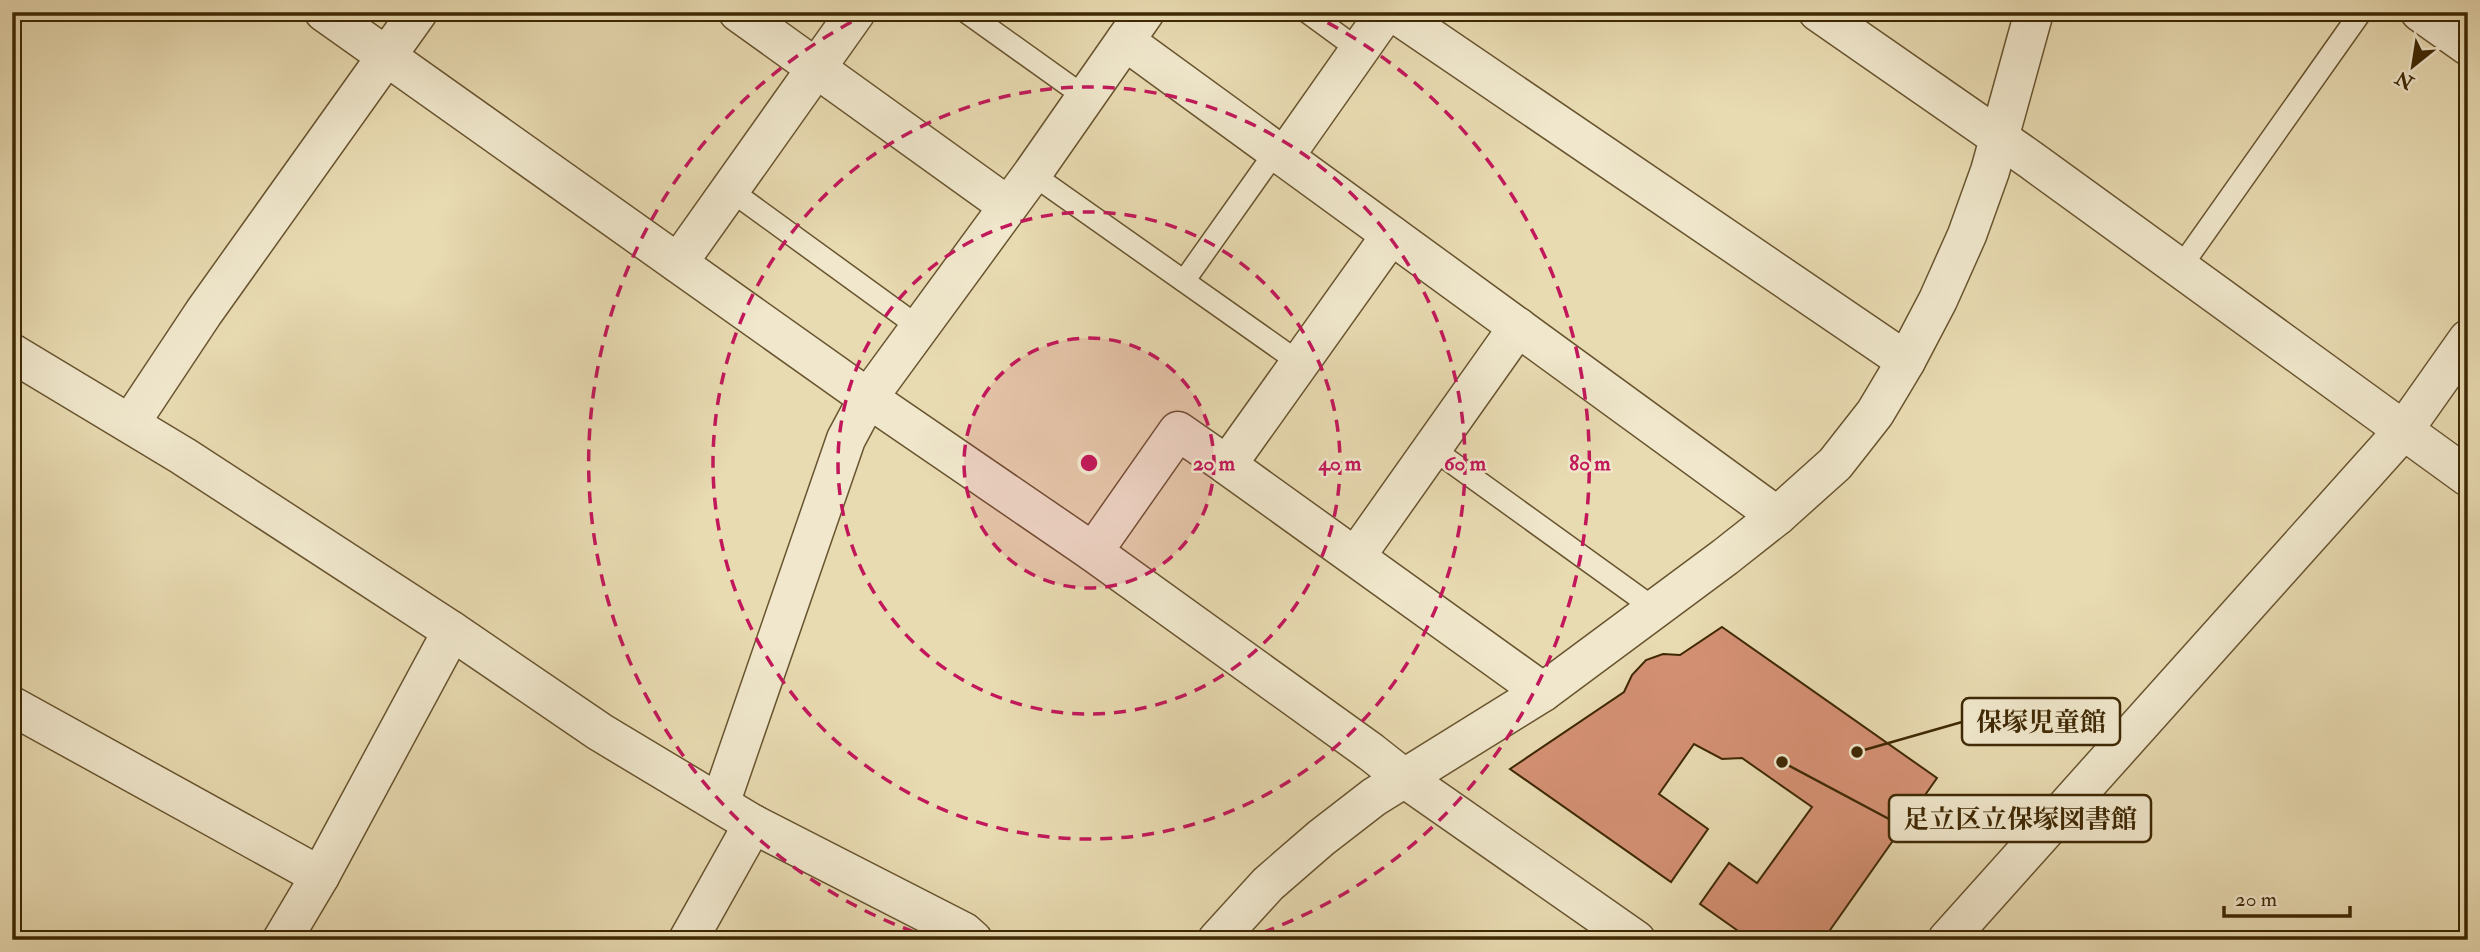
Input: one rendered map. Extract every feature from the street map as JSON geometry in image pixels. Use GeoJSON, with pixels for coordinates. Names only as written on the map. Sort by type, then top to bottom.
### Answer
{"type":"FeatureCollection","features":[{"type":"Feature","properties":{"kind":"street"},"geometry":{"type":"LineString","coordinates":[[324,12],[868,398],[1093,552],[1404,778],[1636,940]]}},
{"type":"Feature","properties":{"kind":"street"},"geometry":{"type":"LineString","coordinates":[[131,422],[204,312],[418,12]]}},
{"type":"Feature","properties":{"kind":"street"},"geometry":{"type":"LineString","coordinates":[[738,12],[1008,206]]}},
{"type":"Feature","properties":{"kind":"street"},"geometry":{"type":"LineString","coordinates":[[678,263],[856,12]]}},
{"type":"Feature","properties":{"kind":"street"},"geometry":{"type":"LineString","coordinates":[[1280,154],[1385,12]]}},
{"type":"Feature","properties":{"kind":"street"},"geometry":{"type":"LineString","coordinates":[[1393,12],[1906,361]]}},
{"type":"Feature","properties":{"kind":"street"},"geometry":{"type":"LineString","coordinates":[[1818,12],[2000,138],[2468,477]]}},
{"type":"Feature","properties":{"kind":"street"},"geometry":{"type":"LineString","coordinates":[[1217,940],[1268,884],[1374,797],[1543,692],[1777,516],[1835,464],[1875,413],[1906,361],[1968,235],[2000,138],[2034,12]]}},
{"type":"Feature","properties":{"kind":"street"},"geometry":{"type":"LineString","coordinates":[[2420,12],[2468,46]]}},
{"type":"Feature","properties":{"kind":"street"},"geometry":{"type":"LineString","coordinates":[[720,804],[846,439],[868,398],[1032,174],[1135,27],[1280,154],[1777,516]]}},
{"type":"Feature","properties":{"kind":"street"},"geometry":{"type":"LineString","coordinates":[[1227,465],[1391,235]]}},
{"type":"Feature","properties":{"kind":"street"},"geometry":{"type":"LineString","coordinates":[[1356,556],[1518,327]]}},
{"type":"Feature","properties":{"kind":"street"},"geometry":{"type":"LineString","coordinates":[[1947,940],[2403,431],[2468,339]]}},
{"type":"Feature","properties":{"kind":"street"},"geometry":{"type":"LineString","coordinates":[[12,353],[131,422],[452,631],[600,732],[753,824],[964,932],[973,940]]}},
{"type":"Feature","properties":{"kind":"street"},"geometry":{"type":"LineString","coordinates":[[1093,552],[1178,431],[1543,692]]}},
{"type":"Feature","properties":{"kind":"street"},"geometry":{"type":"LineString","coordinates":[[282,940],[320,876],[452,631]]}},
{"type":"Feature","properties":{"kind":"street"},"geometry":{"type":"LineString","coordinates":[[12,706],[320,876]]}},
{"type":"Feature","properties":{"kind":"street"},"geometry":{"type":"LineString","coordinates":[[688,940],[753,824]]}},
{"type":"Feature","properties":{"kind":"lane"},"geometry":{"type":"LineString","coordinates":[[966,12],[1085,97]]}},
{"type":"Feature","properties":{"kind":"lane"},"geometry":{"type":"LineString","coordinates":[[1307,12],[1359,50]]}},
{"type":"Feature","properties":{"kind":"lane"},"geometry":{"type":"LineString","coordinates":[[2179,268],[2361,12]]}},
{"type":"Feature","properties":{"kind":"lane"},"geometry":{"type":"LineString","coordinates":[[1184,281],[1280,154]]}},
{"type":"Feature","properties":{"kind":"lane"},"geometry":{"type":"LineString","coordinates":[[1032,174],[1300,363]]}},
{"type":"Feature","properties":{"kind":"lane"},"geometry":{"type":"LineString","coordinates":[[730,190],[920,328]]}},
{"type":"Feature","properties":{"kind":"lane"},"geometry":{"type":"LineString","coordinates":[[1433,449],[1655,609]]}},
{"type":"Feature","properties":{"kind":"building"},"geometry":{"type":"Polygon","coordinates":[[[1722,627],[1937,778],[1823,940],[1751,940],[1700,904],[1729,863],[1757,883],[1812,807],[1742,758],[1722,759],[1694,744],[1659,794],[1708,829],[1671,882],[1510,769],[1624,692],[1632,675],[1646,660],[1663,654],[1680,655],[1722,627]]]}},
{"type":"Feature","properties":{"kind":"place","name":"保塚児童館"},"geometry":{"type":"Point","coordinates":[1857,752]}},
{"type":"Feature","properties":{"kind":"place","name":"足立区立保塚図書館"},"geometry":{"type":"Point","coordinates":[1782,762]}}]}
